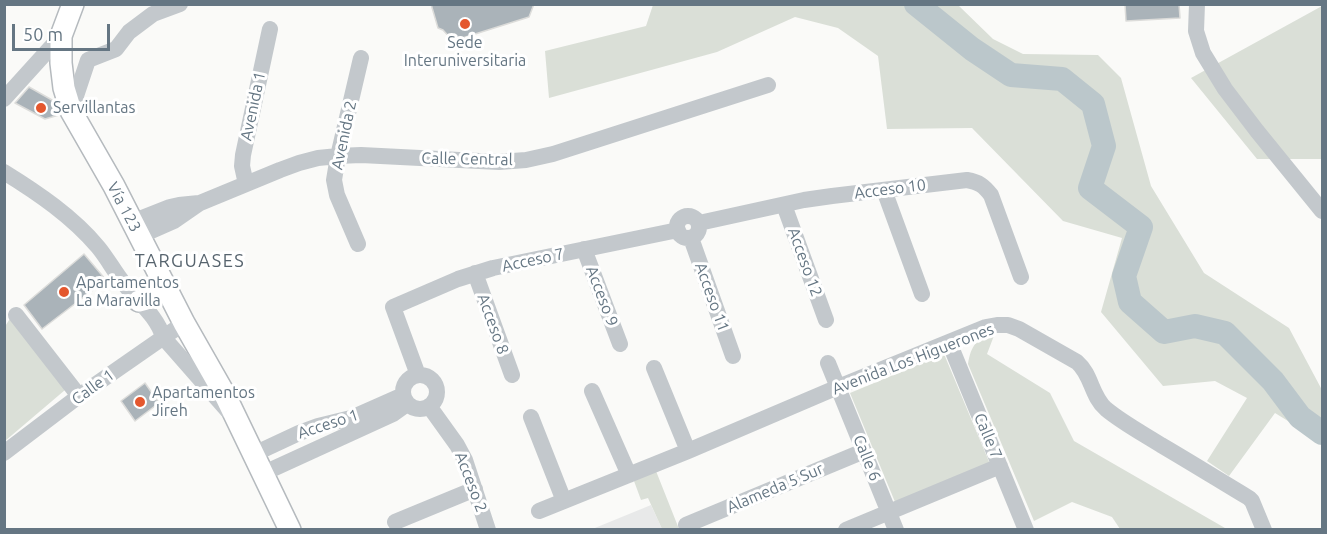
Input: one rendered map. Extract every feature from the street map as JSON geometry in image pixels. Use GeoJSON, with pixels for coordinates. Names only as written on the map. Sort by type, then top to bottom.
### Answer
{"type":"FeatureCollection","features":[{"type":"Feature","properties":{"kind":"main road","name":"Vía 123"},"geometry":{"type":"LineString","coordinates":[[73,4],[61,36],[64,88],[71,111],[225,395],[290,530]]}},
{"type":"Feature","properties":{"kind":"main road"},"geometry":{"type":"LineString","coordinates":[[139,301],[156,295],[164,283]]}},
{"type":"Feature","properties":{"kind":"street"},"geometry":{"type":"LineString","coordinates":[[71,111],[88,60],[116,48],[129,32],[153,14],[180,4]]}},
{"type":"Feature","properties":{"kind":"street"},"geometry":{"type":"LineString","coordinates":[[1197,4],[1196,31],[1203,53],[1225,89],[1323,211]]}},
{"type":"Feature","properties":{"kind":"street","name":"Avenida 1"},"geometry":{"type":"LineString","coordinates":[[246,184],[242,166],[243,155],[270,29]]}},
{"type":"Feature","properties":{"kind":"street"},"geometry":{"type":"LineString","coordinates":[[4,99],[61,36]]}},
{"type":"Feature","properties":{"kind":"street","name":"Avenida 2"},"geometry":{"type":"LineString","coordinates":[[358,244],[337,195],[334,180],[361,58]]}},
{"type":"Feature","properties":{"kind":"street","name":"Calle Central"},"geometry":{"type":"LineString","coordinates":[[136,229],[174,221],[200,203],[299,163],[338,156],[361,155],[499,162],[526,160],[553,154],[768,85]]}},
{"type":"Feature","properties":{"kind":"street"},"geometry":{"type":"LineString","coordinates":[[4,172],[31,189],[71,220],[98,247],[125,285],[160,325],[163,337],[238,423]]}},
{"type":"Feature","properties":{"kind":"street","name":"Acceso 10"},"geometry":{"type":"LineString","coordinates":[[684,234],[697,234],[699,223],[832,196],[967,180],[975,181],[984,186],[992,195],[1021,277]]}},
{"type":"Feature","properties":{"kind":"street"},"geometry":{"type":"LineString","coordinates":[[884,189],[922,294]]}},
{"type":"Feature","properties":{"kind":"street","name":"Acceso 12"},"geometry":{"type":"LineString","coordinates":[[784,205],[826,320]]}},
{"type":"Feature","properties":{"kind":"street","name":"Acceso 7"},"geometry":{"type":"LineString","coordinates":[[418,375],[393,307],[475,273],[584,249],[684,234]]}},
{"type":"Feature","properties":{"kind":"street","name":"Acceso 11"},"geometry":{"type":"LineString","coordinates":[[684,234],[733,356]]}},
{"type":"Feature","properties":{"kind":"street","name":"Acceso 9"},"geometry":{"type":"LineString","coordinates":[[584,249],[620,344]]}},
{"type":"Feature","properties":{"kind":"street","name":"Acceso 8"},"geometry":{"type":"LineString","coordinates":[[475,273],[512,375]]}},
{"type":"Feature","properties":{"kind":"street"},"geometry":{"type":"LineString","coordinates":[[16,315],[79,396]]}},
{"type":"Feature","properties":{"kind":"street","name":"Calle 1"},"geometry":{"type":"LineString","coordinates":[[4,453],[79,396],[184,323]]}},
{"type":"Feature","properties":{"kind":"street","name":"Avenida Los Higuerones"},"geometry":{"type":"LineString","coordinates":[[539,511],[986,327],[1008,325],[1077,362],[1083,367],[1099,401],[1132,427],[1249,498],[1264,530]]}},
{"type":"Feature","properties":{"kind":"street","name":"Calle 7"},"geometry":{"type":"LineString","coordinates":[[949,342],[1023,528]]}},
{"type":"Feature","properties":{"kind":"street","name":"Calle 6"},"geometry":{"type":"LineString","coordinates":[[828,363],[896,530]]}},
{"type":"Feature","properties":{"kind":"street"},"geometry":{"type":"LineString","coordinates":[[654,368],[688,451]]}},
{"type":"Feature","properties":{"kind":"street"},"geometry":{"type":"LineString","coordinates":[[418,375],[429,378],[436,386],[436,397],[429,406],[415,409],[405,399],[403,389],[408,379],[418,375]]}},
{"type":"Feature","properties":{"kind":"street"},"geometry":{"type":"LineString","coordinates":[[592,391],[629,475]]}},
{"type":"Feature","properties":{"kind":"street","name":"Acceso 1"},"geometry":{"type":"LineString","coordinates":[[259,464],[294,460],[355,424],[405,399]]}},
{"type":"Feature","properties":{"kind":"street","name":"Acceso 2"},"geometry":{"type":"LineString","coordinates":[[429,406],[465,460],[488,530]]}},
{"type":"Feature","properties":{"kind":"street"},"geometry":{"type":"LineString","coordinates":[[531,417],[564,501]]}},
{"type":"Feature","properties":{"kind":"street","name":"Acceso 1"},"geometry":{"type":"LineString","coordinates":[[259,464],[283,440],[318,426],[355,424]]}},
{"type":"Feature","properties":{"kind":"street"},"geometry":{"type":"LineString","coordinates":[[283,440],[294,460]]}},
{"type":"Feature","properties":{"kind":"street","name":"Alameda 5 Sur"},"geometry":{"type":"LineString","coordinates":[[686,525],[864,451]]}},
{"type":"Feature","properties":{"kind":"street"},"geometry":{"type":"LineString","coordinates":[[846,530],[1000,466]]}},
{"type":"Feature","properties":{"kind":"street"},"geometry":{"type":"LineString","coordinates":[[396,522],[475,489]]}},
{"type":"Feature","properties":{"kind":"shaded area"},"geometry":{"type":"Polygon","coordinates":[[[653,5],[958,5],[993,39],[1023,54],[1098,55],[1121,78],[1151,186],[1204,273],[1289,328],[1322,390],[1322,442],[1275,413],[1229,476],[1207,461],[1247,398],[1215,381],[1163,386],[1101,312],[1122,238],[1063,221],[972,128],[887,129],[878,56],[838,28],[795,17],[717,52],[549,98],[545,51],[646,26],[653,5]]]}},
{"type":"Feature","properties":{"kind":"shaded area"},"geometry":{"type":"Polygon","coordinates":[[[1322,6],[1322,159],[1257,159],[1191,78],[1322,6]]]}},
{"type":"Feature","properties":{"kind":"shaded area"},"geometry":{"type":"Polygon","coordinates":[[[11,317],[65,390],[5,441],[4,328],[11,317]]]}},
{"type":"Feature","properties":{"kind":"shaded area"},"geometry":{"type":"Polygon","coordinates":[[[995,333],[987,354],[1050,393],[1074,441],[1226,529],[1120,529],[1112,517],[1072,502],[1034,521],[968,364],[976,343],[995,333]]]}},
{"type":"Feature","properties":{"kind":"shaded area"},"geometry":{"type":"Polygon","coordinates":[[[944,354],[990,464],[895,502],[850,393],[944,354]]]}},
{"type":"Feature","properties":{"kind":"shaded area"},"geometry":{"type":"Polygon","coordinates":[[[656,471],[679,529],[662,529],[648,498],[641,500],[634,481],[656,471]]]}},
{"type":"Feature","properties":{"kind":"shaded area"},"geometry":{"type":"Polygon","coordinates":[[[651,505],[662,529],[590,530],[651,505]]]}},
{"type":"Feature","properties":{"kind":"building","name":"Sede Interuniversitaria"},"geometry":{"type":"Polygon","coordinates":[[[431,4],[534,4],[529,17],[453,41],[438,28],[431,4]]]}},
{"type":"Feature","properties":{"kind":"building"},"geometry":{"type":"Polygon","coordinates":[[[1125,4],[1179,4],[1180,18],[1126,21],[1125,4]]]}},
{"type":"Feature","properties":{"kind":"building","name":"Servillantas"},"geometry":{"type":"Polygon","coordinates":[[[29,87],[52,100],[59,115],[45,119],[15,103],[29,87]]]}},
{"type":"Feature","properties":{"kind":"building","name":"Apartamentos La Maravilla"},"geometry":{"type":"Polygon","coordinates":[[[84,254],[106,280],[42,329],[24,305],[84,254]]]}},
{"type":"Feature","properties":{"kind":"building","name":"Apartamentos Jireh"},"geometry":{"type":"Polygon","coordinates":[[[145,383],[159,403],[135,421],[121,401],[145,383]]]}},
{"type":"Feature","properties":{"kind":"waterway"},"geometry":{"type":"LineString","coordinates":[[916,4],[972,49],[1011,75],[1062,79],[1093,104],[1104,146],[1090,188],[1141,227],[1124,276],[1130,302],[1164,332],[1195,326],[1225,333],[1273,381],[1300,417],[1322,433]]}},
{"type":"Feature","properties":{"kind":"place","name":"Sede Interuniversitaria"},"geometry":{"type":"Point","coordinates":[465,24]}},
{"type":"Feature","properties":{"kind":"place","name":"Servillantas"},"geometry":{"type":"Point","coordinates":[41,108]}},
{"type":"Feature","properties":{"kind":"place","name":"Apartamentos La Maravilla"},"geometry":{"type":"Point","coordinates":[64,292]}},
{"type":"Feature","properties":{"kind":"place","name":"Apartamentos Jireh"},"geometry":{"type":"Point","coordinates":[140,402]}},
{"type":"Feature","properties":{"kind":"district","name":"TARGUASES"},"geometry":{"type":"Point","coordinates":[190,261]}}]}
